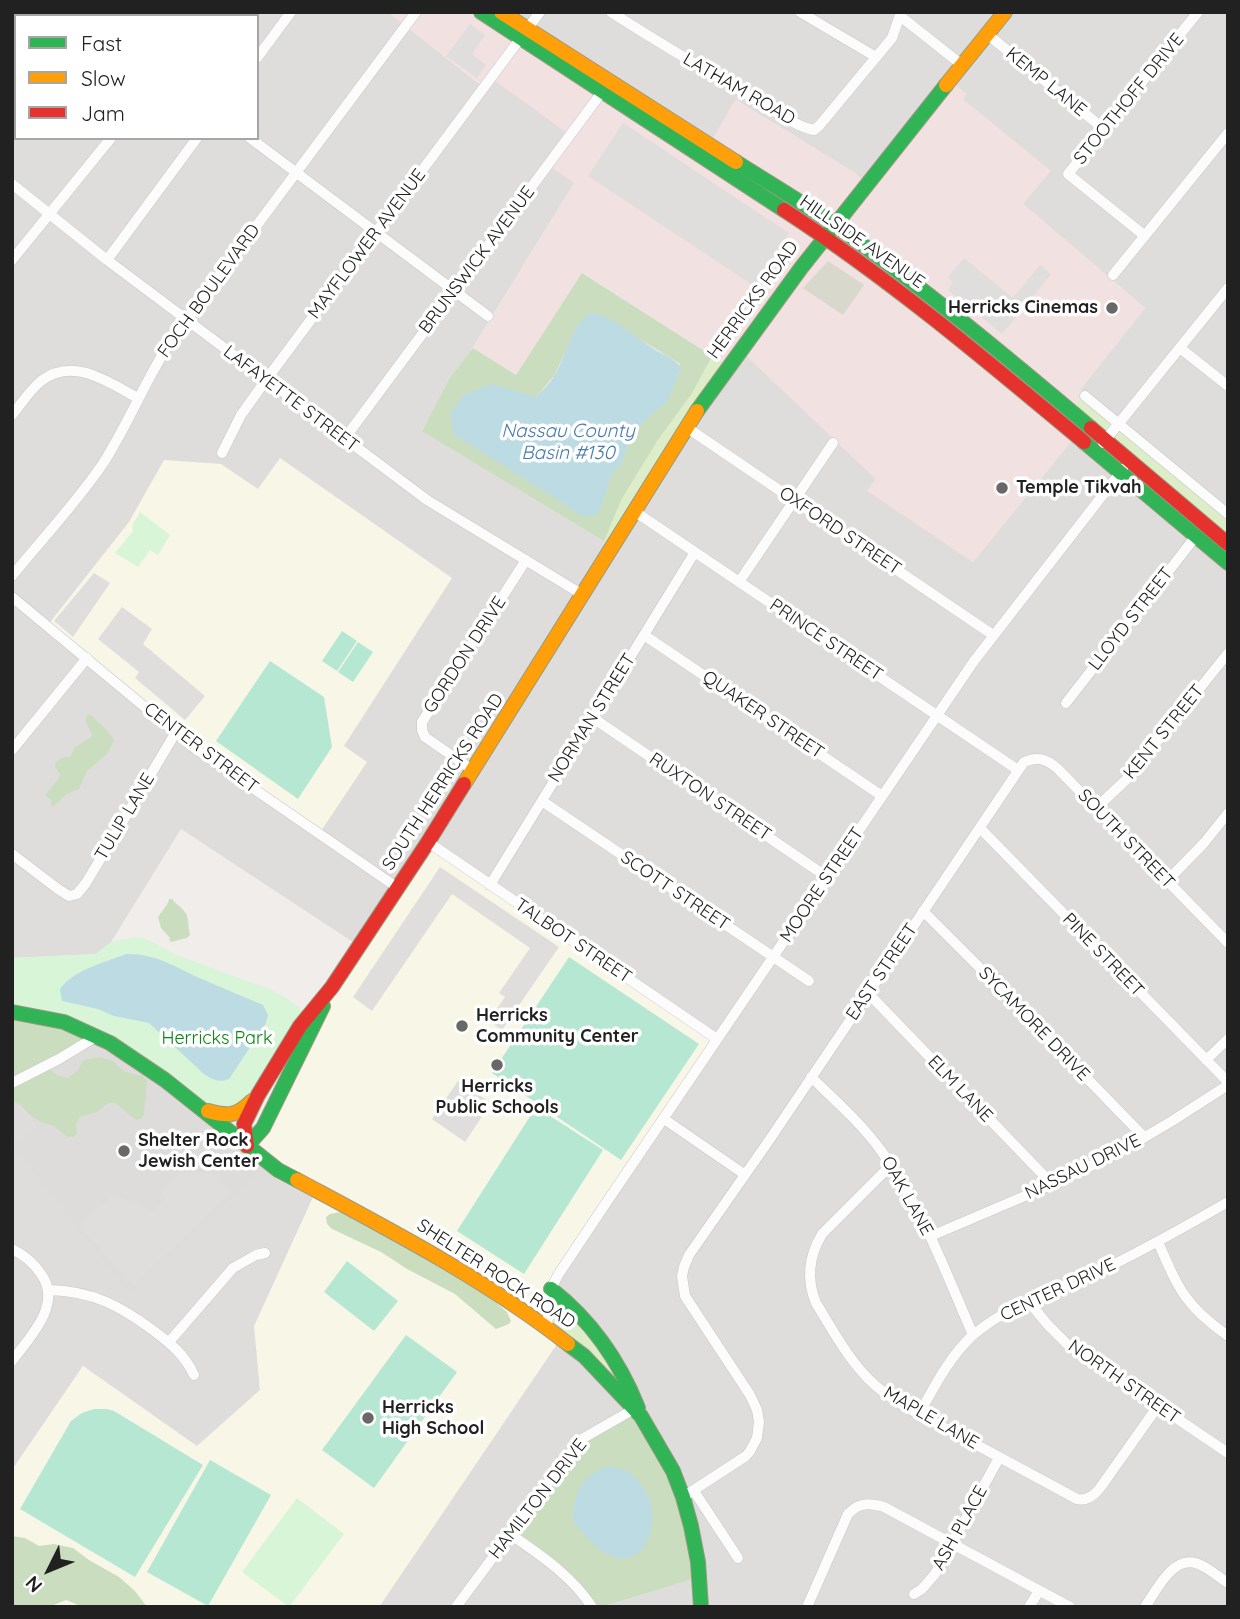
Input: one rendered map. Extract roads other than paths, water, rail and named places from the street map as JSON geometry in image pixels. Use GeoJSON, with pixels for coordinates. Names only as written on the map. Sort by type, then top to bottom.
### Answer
{"type":"FeatureCollection","features":[{"type":"Feature","properties":{"kind":"main road","name":"HILLSIDE AVENUE"},"geometry":{"type":"LineString","coordinates":[[481,12],[524,34],[829,230],[984,358],[1101,446],[1228,563]]}},
{"type":"Feature","properties":{"kind":"main road","name":"HILLSIDE AVENUE"},"geometry":{"type":"LineString","coordinates":[[502,12],[524,34]]}},
{"type":"Feature","properties":{"kind":"main road","name":"HERRICKS ROAD"},"geometry":{"type":"LineString","coordinates":[[583,595],[686,427],[728,366],[829,230],[1005,12]]}},
{"type":"Feature","properties":{"kind":"main road","name":"HILLSIDE AVENUE"},"geometry":{"type":"LineString","coordinates":[[1125,467],[1228,544]]}},
{"type":"Feature","properties":{"kind":"main road","name":"SOUTH HERRICKS ROAD"},"geometry":{"type":"LineString","coordinates":[[247,1146],[244,1124],[258,1095],[300,1026],[332,987],[398,888],[583,595]]}},
{"type":"Feature","properties":{"kind":"main road","name":"SOUTH HERRICKS ROAD"},"geometry":{"type":"LineString","coordinates":[[247,1146],[262,1128],[332,987]]}},
{"type":"Feature","properties":{"kind":"main road","name":"SHELTER ROCK ROAD"},"geometry":{"type":"LineString","coordinates":[[12,1012],[47,1017],[97,1036],[150,1069],[278,1170],[439,1257],[547,1326],[584,1356],[637,1412],[688,1494],[698,1562],[701,1607]]}},
{"type":"Feature","properties":{"kind":"main road"},"geometry":{"type":"LineString","coordinates":[[204,1110],[229,1116],[239,1113],[258,1095]]}},
{"type":"Feature","properties":{"kind":"main road"},"geometry":{"type":"LineString","coordinates":[[551,1289],[591,1324],[616,1360],[633,1394],[637,1412]]}},
{"type":"Feature","properties":{"kind":"street"},"geometry":{"type":"LineString","coordinates":[[259,55],[291,12]]}},
{"type":"Feature","properties":{"kind":"street","name":"FOCH BOULEVARD"},"geometry":{"type":"LineString","coordinates":[[12,576],[102,464],[162,355],[416,12]]}},
{"type":"Feature","properties":{"kind":"street","name":"MAYFLOWER AVENUE"},"geometry":{"type":"LineString","coordinates":[[222,453],[241,415],[266,380],[540,12]]}},
{"type":"Feature","properties":{"kind":"street","name":"LATHAM ROAD"},"geometry":{"type":"LineString","coordinates":[[611,12],[811,130],[819,127],[894,34],[901,14]]}},
{"type":"Feature","properties":{"kind":"street"},"geometry":{"type":"LineString","coordinates":[[800,12],[876,57]]}},
{"type":"Feature","properties":{"kind":"street","name":"STOOTHOFF DRIVE"},"geometry":{"type":"LineString","coordinates":[[1144,236],[1068,174],[1198,12]]}},
{"type":"Feature","properties":{"kind":"street"},"geometry":{"type":"LineString","coordinates":[[901,14],[962,65]]}},
{"type":"Feature","properties":{"kind":"street","name":"KEMP LANE"},"geometry":{"type":"LineString","coordinates":[[987,34],[1104,129]]}},
{"type":"Feature","properties":{"kind":"street","name":"BRUNSWICK AVENUE"},"geometry":{"type":"LineString","coordinates":[[345,438],[606,87]]}},
{"type":"Feature","properties":{"kind":"street"},"geometry":{"type":"LineString","coordinates":[[1113,275],[1228,133]]}},
{"type":"Feature","properties":{"kind":"street"},"geometry":{"type":"LineString","coordinates":[[12,260],[109,140]]}},
{"type":"Feature","properties":{"kind":"street"},"geometry":{"type":"LineString","coordinates":[[107,260],[196,140]]}},
{"type":"Feature","properties":{"kind":"street"},"geometry":{"type":"LineString","coordinates":[[253,140],[488,316]]}},
{"type":"Feature","properties":{"kind":"street","name":"LAFAYETTE STREET"},"geometry":{"type":"LineString","coordinates":[[12,184],[187,321],[427,500],[583,595]]}},
{"type":"Feature","properties":{"kind":"street"},"geometry":{"type":"LineString","coordinates":[[1101,446],[1228,288]]}},
{"type":"Feature","properties":{"kind":"street"},"geometry":{"type":"LineString","coordinates":[[1180,348],[1228,386]]}},
{"type":"Feature","properties":{"kind":"street"},"geometry":{"type":"LineString","coordinates":[[12,415],[43,380],[61,371],[71,370],[97,376],[138,398]]}},
{"type":"Feature","properties":{"kind":"street"},"geometry":{"type":"LineString","coordinates":[[1085,396],[1228,514]]}},
{"type":"Feature","properties":{"kind":"street","name":"OXFORD STREET"},"geometry":{"type":"LineString","coordinates":[[686,427],[993,635]]}},
{"type":"Feature","properties":{"kind":"street"},"geometry":{"type":"LineString","coordinates":[[739,582],[833,443]]}},
{"type":"Feature","properties":{"kind":"street","name":"MOORE STREET"},"geometry":{"type":"LineString","coordinates":[[547,1326],[551,1289],[717,1039],[993,635],[1125,467]]}},
{"type":"Feature","properties":{"kind":"street","name":"PRINCE STREET"},"geometry":{"type":"LineString","coordinates":[[634,511],[1018,770]]}},
{"type":"Feature","properties":{"kind":"street","name":"LLOYD STREET"},"geometry":{"type":"LineString","coordinates":[[1066,703],[1196,536]]}},
{"type":"Feature","properties":{"kind":"street","name":"NORMAN STREET"},"geometry":{"type":"LineString","coordinates":[[490,884],[695,552]]}},
{"type":"Feature","properties":{"kind":"street","name":"GORDON DRIVE"},"geometry":{"type":"LineString","coordinates":[[474,771],[425,737],[422,722],[526,560]]}},
{"type":"Feature","properties":{"kind":"street","name":"CENTER STREET"},"geometry":{"type":"LineString","coordinates":[[12,597],[218,764],[398,888]]}},
{"type":"Feature","properties":{"kind":"street","name":"QUAKER STREET"},"geometry":{"type":"LineString","coordinates":[[644,635],[882,796]]}},
{"type":"Feature","properties":{"kind":"street","name":"KENT STREET"},"geometry":{"type":"LineString","coordinates":[[1096,808],[1128,778],[1228,653]]}},
{"type":"Feature","properties":{"kind":"street"},"geometry":{"type":"LineString","coordinates":[[12,750],[86,658]]}},
{"type":"Feature","properties":{"kind":"street","name":"RUXTON STREET"},"geometry":{"type":"LineString","coordinates":[[593,718],[827,877]]}},
{"type":"Feature","properties":{"kind":"street","name":"TULIP LANE"},"geometry":{"type":"LineString","coordinates":[[12,854],[58,890],[69,896],[77,894],[176,732]]}},
{"type":"Feature","properties":{"kind":"street","name":"SOUTH STREET"},"geometry":{"type":"LineString","coordinates":[[1018,770],[1027,761],[1037,758],[1048,760],[1058,768],[1228,943]]}},
{"type":"Feature","properties":{"kind":"street","name":"EAST STREET"},"geometry":{"type":"LineString","coordinates":[[688,1494],[746,1456],[757,1438],[759,1422],[750,1395],[685,1296],[682,1276],[689,1255],[1018,770]]}},
{"type":"Feature","properties":{"kind":"street","name":"SCOTT STREET"},"geometry":{"type":"LineString","coordinates":[[541,801],[809,981]]}},
{"type":"Feature","properties":{"kind":"street"},"geometry":{"type":"LineString","coordinates":[[1167,881],[1204,843],[1228,813]]}},
{"type":"Feature","properties":{"kind":"street","name":"PINE STREET"},"geometry":{"type":"LineString","coordinates":[[980,828],[1228,1084]]}},
{"type":"Feature","properties":{"kind":"street","name":"TALBOT STREET"},"geometry":{"type":"LineString","coordinates":[[428,842],[717,1039]]}},
{"type":"Feature","properties":{"kind":"street","name":"SYCAMORE DRIVE"},"geometry":{"type":"LineString","coordinates":[[923,911],[1144,1137]]}},
{"type":"Feature","properties":{"kind":"street","name":"ELM LANE"},"geometry":{"type":"LineString","coordinates":[[868,993],[1052,1184]]}},
{"type":"Feature","properties":{"kind":"street"},"geometry":{"type":"LineString","coordinates":[[12,1083],[97,1036]]}},
{"type":"Feature","properties":{"kind":"street"},"geometry":{"type":"LineString","coordinates":[[1206,1060],[1228,1040]]}},
{"type":"Feature","properties":{"kind":"street","name":"OAK LANE"},"geometry":{"type":"LineString","coordinates":[[811,1077],[864,1131],[891,1165],[915,1204],[973,1335]]}},
{"type":"Feature","properties":{"kind":"street","name":"NASSAU DRIVE"},"geometry":{"type":"LineString","coordinates":[[930,1236],[1052,1184],[1128,1147],[1228,1084]]}},
{"type":"Feature","properties":{"kind":"street"},"geometry":{"type":"LineString","coordinates":[[664,1119],[744,1174]]}},
{"type":"Feature","properties":{"kind":"street","name":"MAPLE LANE"},"geometry":{"type":"LineString","coordinates":[[891,1165],[822,1234],[811,1259],[810,1284],[816,1303],[860,1370],[889,1396],[919,1414],[1077,1499],[1088,1499],[1094,1495],[1158,1406]]}},
{"type":"Feature","properties":{"kind":"street","name":"CENTER DRIVE"},"geometry":{"type":"LineString","coordinates":[[919,1414],[950,1360],[973,1335],[1001,1316],[1158,1242],[1228,1202]]}},
{"type":"Feature","properties":{"kind":"street"},"geometry":{"type":"LineString","coordinates":[[1158,1242],[1185,1298],[1206,1320],[1228,1336]]}},
{"type":"Feature","properties":{"kind":"street"},"geometry":{"type":"LineString","coordinates":[[12,1249],[39,1270],[50,1290],[47,1309],[41,1323],[12,1362]]}},
{"type":"Feature","properties":{"kind":"street"},"geometry":{"type":"LineString","coordinates":[[169,1342],[233,1268],[265,1253]]}},
{"type":"Feature","properties":{"kind":"street"},"geometry":{"type":"LineString","coordinates":[[50,1290],[83,1294],[130,1313],[169,1342],[184,1357],[194,1375]]}},
{"type":"Feature","properties":{"kind":"street","name":"NORTH STREET"},"geometry":{"type":"LineString","coordinates":[[1029,1302],[1068,1345],[1228,1453]]}},
{"type":"Feature","properties":{"kind":"street","name":"HAMILTON DRIVE"},"geometry":{"type":"LineString","coordinates":[[456,1607],[580,1440],[637,1412]]}},
{"type":"Feature","properties":{"kind":"street","name":"ASH PLACE"},"geometry":{"type":"LineString","coordinates":[[914,1594],[922,1590],[935,1574],[999,1458]]}},
{"type":"Feature","properties":{"kind":"street"},"geometry":{"type":"LineString","coordinates":[[688,1494],[737,1558]]}},
{"type":"Feature","properties":{"kind":"street"},"geometry":{"type":"LineString","coordinates":[[807,1607],[844,1521],[854,1508],[871,1503],[884,1507],[1070,1607]]}},
{"type":"Feature","properties":{"kind":"street"},"geometry":{"type":"LineString","coordinates":[[510,1534],[565,1575],[592,1607]]}},
{"type":"Feature","properties":{"kind":"street"},"geometry":{"type":"LineString","coordinates":[[1145,1607],[1178,1564],[1186,1562],[1201,1565],[1228,1583]]}},
{"type":"Feature","properties":{"kind":"street"},"geometry":{"type":"LineString","coordinates":[[1029,1607],[1039,1591]]}},
{"type":"Feature","properties":{"kind":"water","name":"Nassau County Basin #130"},"geometry":{"type":"Polygon","coordinates":[[[590,313],[614,321],[672,359],[681,368],[667,402],[646,419],[631,438],[620,466],[612,473],[597,514],[590,516],[579,515],[453,434],[451,413],[463,395],[492,384],[536,397],[552,379],[573,333],[590,313]]]}},
{"type":"Feature","properties":{"kind":"water"},"geometry":{"type":"Polygon","coordinates":[[[126,954],[145,955],[162,960],[263,1005],[268,1015],[266,1023],[229,1079],[216,1080],[204,1074],[149,1023],[62,1001],[60,989],[74,976],[126,954]]]}},
{"type":"Feature","properties":{"kind":"water"},"geometry":{"type":"Polygon","coordinates":[[[608,1466],[624,1470],[639,1482],[648,1498],[652,1515],[651,1532],[645,1546],[635,1555],[621,1558],[604,1552],[573,1522],[580,1487],[590,1475],[608,1466]]]}},
{"type":"Feature","properties":{"kind":"place","name":"Herricks Cinemas"},"geometry":{"type":"Point","coordinates":[1112,308]}},
{"type":"Feature","properties":{"kind":"place","name":"Temple Tikvah"},"geometry":{"type":"Point","coordinates":[1002,488]}},
{"type":"Feature","properties":{"kind":"place","name":"Herricks Community Center"},"geometry":{"type":"Point","coordinates":[462,1026]}},
{"type":"Feature","properties":{"kind":"place","name":"Herricks Public Schools"},"geometry":{"type":"Point","coordinates":[497,1065]}},
{"type":"Feature","properties":{"kind":"place","name":"Shelter Rock Jewish Center"},"geometry":{"type":"Point","coordinates":[124,1151]}},
{"type":"Feature","properties":{"kind":"place","name":"Herricks High School"},"geometry":{"type":"Point","coordinates":[368,1418]}},
{"type":"Feature","properties":{"kind":"park label","name":"Herricks Park"},"geometry":{"type":"Point","coordinates":[217,1039]}}]}
